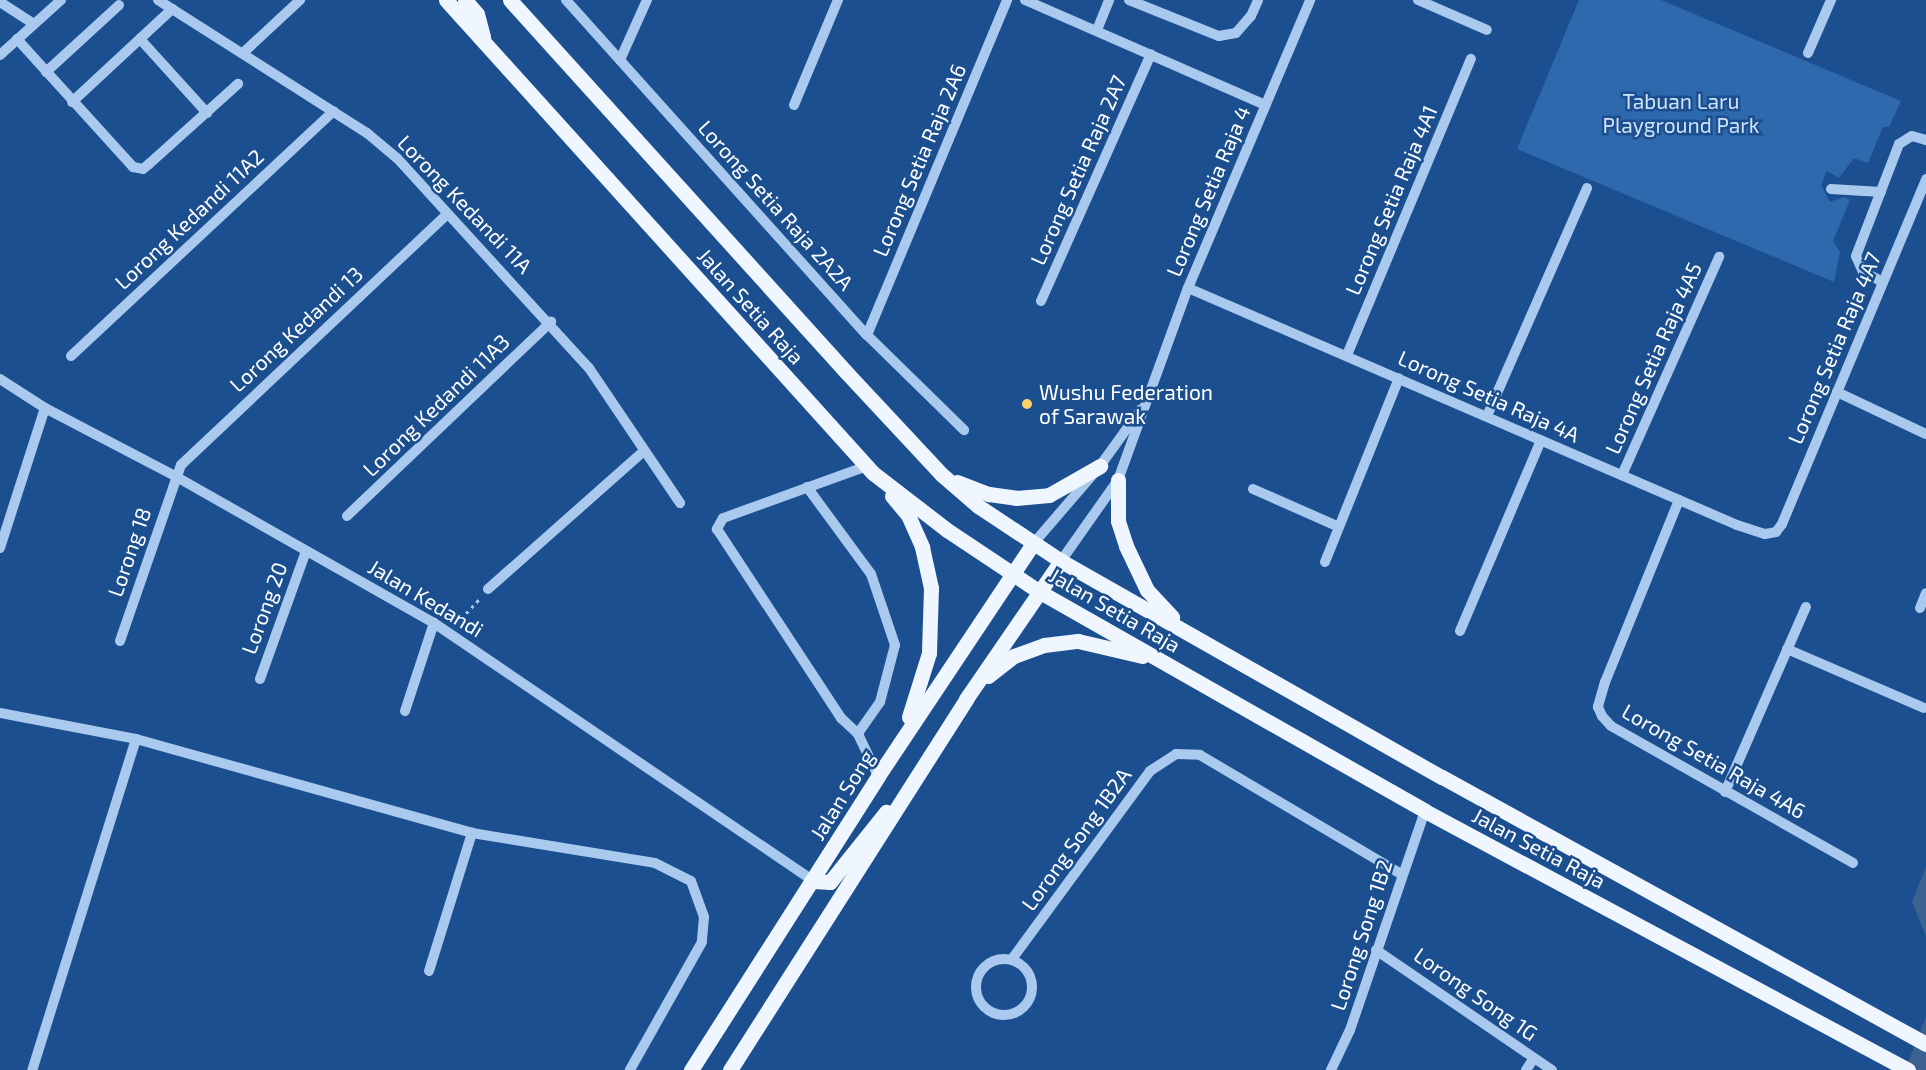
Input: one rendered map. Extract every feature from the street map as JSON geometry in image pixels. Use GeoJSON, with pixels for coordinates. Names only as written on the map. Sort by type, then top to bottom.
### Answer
{"type":"FeatureCollection","features":[{"type":"Feature","properties":{"kind":"main road","name":"Jalan Setia Raja"},"geometry":{"type":"LineString","coordinates":[[446,0],[870,470],[1010,574],[1425,811],[1908,1070]]}},
{"type":"Feature","properties":{"kind":"main road"},"geometry":{"type":"LineString","coordinates":[[465,0],[477,14],[484,40]]}},
{"type":"Feature","properties":{"kind":"main road","name":"Jalan Setia Raja"},"geometry":{"type":"LineString","coordinates":[[510,0],[941,474],[978,506],[1060,561],[1926,1044]]}},
{"type":"Feature","properties":{"kind":"main road"},"geometry":{"type":"LineString","coordinates":[[941,474],[989,494],[1016,498],[1049,495],[1100,466]]}},
{"type":"Feature","properties":{"kind":"main road"},"geometry":{"type":"LineString","coordinates":[[870,470],[908,515],[922,548],[931,588],[929,653],[901,740]]}},
{"type":"Feature","properties":{"kind":"main road"},"geometry":{"type":"LineString","coordinates":[[1118,480],[1118,522],[1136,570],[1147,590],[1187,631]]}},
{"type":"Feature","properties":{"kind":"main road","name":"Jalan Song"},"geometry":{"type":"LineString","coordinates":[[691,1070],[814,881],[901,740],[1010,574],[1033,544]]}},
{"type":"Feature","properties":{"kind":"main road"},"geometry":{"type":"LineString","coordinates":[[730,1070],[966,699],[1060,561]]}},
{"type":"Feature","properties":{"kind":"main road"},"geometry":{"type":"LineString","coordinates":[[966,699],[1014,656],[1044,645],[1078,640],[1168,664]]}},
{"type":"Feature","properties":{"kind":"main road"},"geometry":{"type":"LineString","coordinates":[[814,881],[830,882],[869,830],[911,786]]}},
{"type":"Feature","properties":{"kind":"street"},"geometry":{"type":"LineString","coordinates":[[0,55],[61,0]]}},
{"type":"Feature","properties":{"kind":"street","name":"Lorong Kedandi 11A"},"geometry":{"type":"LineString","coordinates":[[158,0],[334,111],[397,158],[447,214],[551,322],[589,368],[643,452],[680,503]]}},
{"type":"Feature","properties":{"kind":"street"},"geometry":{"type":"LineString","coordinates":[[243,53],[300,0]]}},
{"type":"Feature","properties":{"kind":"street","name":"Lorong Setia Raja 2A2A"},"geometry":{"type":"LineString","coordinates":[[566,0],[867,335],[964,430]]}},
{"type":"Feature","properties":{"kind":"street"},"geometry":{"type":"LineString","coordinates":[[620,60],[647,0]]}},
{"type":"Feature","properties":{"kind":"street"},"geometry":{"type":"LineString","coordinates":[[794,105],[838,0]]}},
{"type":"Feature","properties":{"kind":"street","name":"Lorong Setia Raja 2A6"},"geometry":{"type":"LineString","coordinates":[[867,335],[1007,0]]}},
{"type":"Feature","properties":{"kind":"street"},"geometry":{"type":"LineString","coordinates":[[1025,0],[1265,105]]}},
{"type":"Feature","properties":{"kind":"street"},"geometry":{"type":"LineString","coordinates":[[1097,30],[1109,0]]}},
{"type":"Feature","properties":{"kind":"street"},"geometry":{"type":"LineString","coordinates":[[1129,0],[1219,36],[1236,33],[1251,16],[1258,0]]}},
{"type":"Feature","properties":{"kind":"street","name":"Lorong Setia Raja 4"},"geometry":{"type":"LineString","coordinates":[[1060,561],[1118,480],[1188,288],[1310,0]]}},
{"type":"Feature","properties":{"kind":"street"},"geometry":{"type":"LineString","coordinates":[[1418,0],[1487,30]]}},
{"type":"Feature","properties":{"kind":"street"},"geometry":{"type":"LineString","coordinates":[[1808,53],[1831,0]]}},
{"type":"Feature","properties":{"kind":"street"},"geometry":{"type":"LineString","coordinates":[[0,2],[34,24]]}},
{"type":"Feature","properties":{"kind":"street"},"geometry":{"type":"LineString","coordinates":[[46,72],[119,5]]}},
{"type":"Feature","properties":{"kind":"street"},"geometry":{"type":"LineString","coordinates":[[72,102],[172,9]]}},
{"type":"Feature","properties":{"kind":"street"},"geometry":{"type":"LineString","coordinates":[[17,39],[124,161],[143,169],[237,84]]}},
{"type":"Feature","properties":{"kind":"street"},"geometry":{"type":"LineString","coordinates":[[140,39],[207,113]]}},
{"type":"Feature","properties":{"kind":"street","name":"Lorong Setia Raja 2A7"},"geometry":{"type":"LineString","coordinates":[[1041,301],[1151,54]]}},
{"type":"Feature","properties":{"kind":"street","name":"Lorong Setia Raja 4A1"},"geometry":{"type":"LineString","coordinates":[[1347,355],[1471,59]]}},
{"type":"Feature","properties":{"kind":"street","name":"Lorong Kedandi 11A2"},"geometry":{"type":"LineString","coordinates":[[71,356],[334,111]]}},
{"type":"Feature","properties":{"kind":"street"},"geometry":{"type":"LineString","coordinates":[[1883,282],[1863,272],[1857,265],[1856,256],[1905,138],[1926,141]]}},
{"type":"Feature","properties":{"kind":"street","name":"Lorong Setia Raja 4A7"},"geometry":{"type":"LineString","coordinates":[[1776,532],[1926,179]]}},
{"type":"Feature","properties":{"kind":"street"},"geometry":{"type":"LineString","coordinates":[[1487,416],[1587,188]]}},
{"type":"Feature","properties":{"kind":"street"},"geometry":{"type":"LineString","coordinates":[[1831,189],[1881,192]]}},
{"type":"Feature","properties":{"kind":"street","name":"Lorong Kedandi 13"},"geometry":{"type":"LineString","coordinates":[[176,476],[189,455],[447,214]]}},
{"type":"Feature","properties":{"kind":"street","name":"Lorong Setia Raja 4A5"},"geometry":{"type":"LineString","coordinates":[[1622,475],[1719,257]]}},
{"type":"Feature","properties":{"kind":"street","name":"Lorong Setia Raja 4A"},"geometry":{"type":"LineString","coordinates":[[1188,288],[1737,525],[1765,534],[1776,532]]}},
{"type":"Feature","properties":{"kind":"street","name":"Lorong Kedandi 11A3"},"geometry":{"type":"LineString","coordinates":[[347,516],[551,322]]}},
{"type":"Feature","properties":{"kind":"street"},"geometry":{"type":"LineString","coordinates":[[1325,562],[1337,526],[1399,378]]}},
{"type":"Feature","properties":{"kind":"street","name":"Jalan Kedandi"},"geometry":{"type":"LineString","coordinates":[[0,379],[45,408],[176,476],[434,623],[814,881]]}},
{"type":"Feature","properties":{"kind":"street"},"geometry":{"type":"LineString","coordinates":[[1837,392],[1926,434]]}},
{"type":"Feature","properties":{"kind":"street","name":"Lorong Setia Raja 4"},"geometry":{"type":"LineString","coordinates":[[1033,544],[1100,466],[1148,399]]}},
{"type":"Feature","properties":{"kind":"street"},"geometry":{"type":"LineString","coordinates":[[0,548],[45,408]]}},
{"type":"Feature","properties":{"kind":"street"},"geometry":{"type":"LineString","coordinates":[[1460,631],[1541,440]]}},
{"type":"Feature","properties":{"kind":"street"},"geometry":{"type":"LineString","coordinates":[[488,589],[643,452]]}},
{"type":"Feature","properties":{"kind":"street"},"geometry":{"type":"LineString","coordinates":[[870,470],[807,487],[723,518],[717,529],[841,718],[858,734],[878,776]]}},
{"type":"Feature","properties":{"kind":"street","name":"Lorong 18"},"geometry":{"type":"LineString","coordinates":[[120,641],[176,476]]}},
{"type":"Feature","properties":{"kind":"street"},"geometry":{"type":"LineString","coordinates":[[807,487],[871,574],[894,645],[880,702],[858,734]]}},
{"type":"Feature","properties":{"kind":"street"},"geometry":{"type":"LineString","coordinates":[[1253,489],[1337,526]]}},
{"type":"Feature","properties":{"kind":"street","name":"Lorong Setia Raja 4A6"},"geometry":{"type":"LineString","coordinates":[[1679,500],[1605,682],[1599,707],[1611,726],[1854,863]]}},
{"type":"Feature","properties":{"kind":"street","name":"Lorong 20"},"geometry":{"type":"LineString","coordinates":[[260,679],[306,551]]}},
{"type":"Feature","properties":{"kind":"street"},"geometry":{"type":"LineString","coordinates":[[1920,608],[1926,593]]}},
{"type":"Feature","properties":{"kind":"street"},"geometry":{"type":"LineString","coordinates":[[1725,792],[1806,607]]}},
{"type":"Feature","properties":{"kind":"street"},"geometry":{"type":"LineString","coordinates":[[405,711],[434,623]]}},
{"type":"Feature","properties":{"kind":"street"},"geometry":{"type":"LineString","coordinates":[[1787,649],[1924,708]]}},
{"type":"Feature","properties":{"kind":"street"},"geometry":{"type":"LineString","coordinates":[[0,713],[136,739],[472,833],[655,863],[692,881],[704,917],[702,942],[630,1070]]}},
{"type":"Feature","properties":{"kind":"street"},"geometry":{"type":"LineString","coordinates":[[32,1070],[136,739]]}},
{"type":"Feature","properties":{"kind":"street","name":"Lorong Song 1B2A"},"geometry":{"type":"LineString","coordinates":[[1012,959],[1150,771],[1176,754],[1200,755],[1401,874]]}},
{"type":"Feature","properties":{"kind":"street","name":"Lorong Song 1B2"},"geometry":{"type":"LineString","coordinates":[[1331,1070],[1350,1030],[1401,874],[1425,811]]}},
{"type":"Feature","properties":{"kind":"street"},"geometry":{"type":"LineString","coordinates":[[429,971],[472,833]]}},
{"type":"Feature","properties":{"kind":"street","name":"Lorong Song 1G"},"geometry":{"type":"LineString","coordinates":[[1376,950],[1552,1070]]}},
{"type":"Feature","properties":{"kind":"street"},"geometry":{"type":"LineString","coordinates":[[1012,959],[1030,976],[1031,994],[1021,1009],[996,1014],[978,999],[976,980],[986,965],[1012,959]]}},
{"type":"Feature","properties":{"kind":"street"},"geometry":{"type":"LineString","coordinates":[[1526,1070],[1534,1058]]}},
{"type":"Feature","properties":{"kind":"path"},"geometry":{"type":"LineString","coordinates":[[456,623],[488,589]]}},
{"type":"Feature","properties":{"kind":"green space","name":"Tabuan Laru Playground Park"},"geometry":{"type":"Polygon","coordinates":[[[1579,0],[1661,0],[1901,101],[1889,127],[1883,127],[1868,163],[1854,158],[1839,178],[1827,171],[1821,185],[1830,202],[1844,197],[1850,200],[1833,241],[1840,252],[1834,282],[1517,149],[1579,0]]]}},
{"type":"Feature","properties":{"kind":"shaded area"},"geometry":{"type":"Polygon","coordinates":[[[1926,867],[1926,936],[1912,902],[1926,867]]]}},
{"type":"Feature","properties":{"kind":"shaded area"},"geometry":{"type":"Polygon","coordinates":[[[1926,1017],[1926,1070],[1905,1070],[1926,1017]]]}},
{"type":"Feature","properties":{"kind":"place","name":"Wushu Federation of Sarawak"},"geometry":{"type":"Point","coordinates":[1027,404]}}]}
